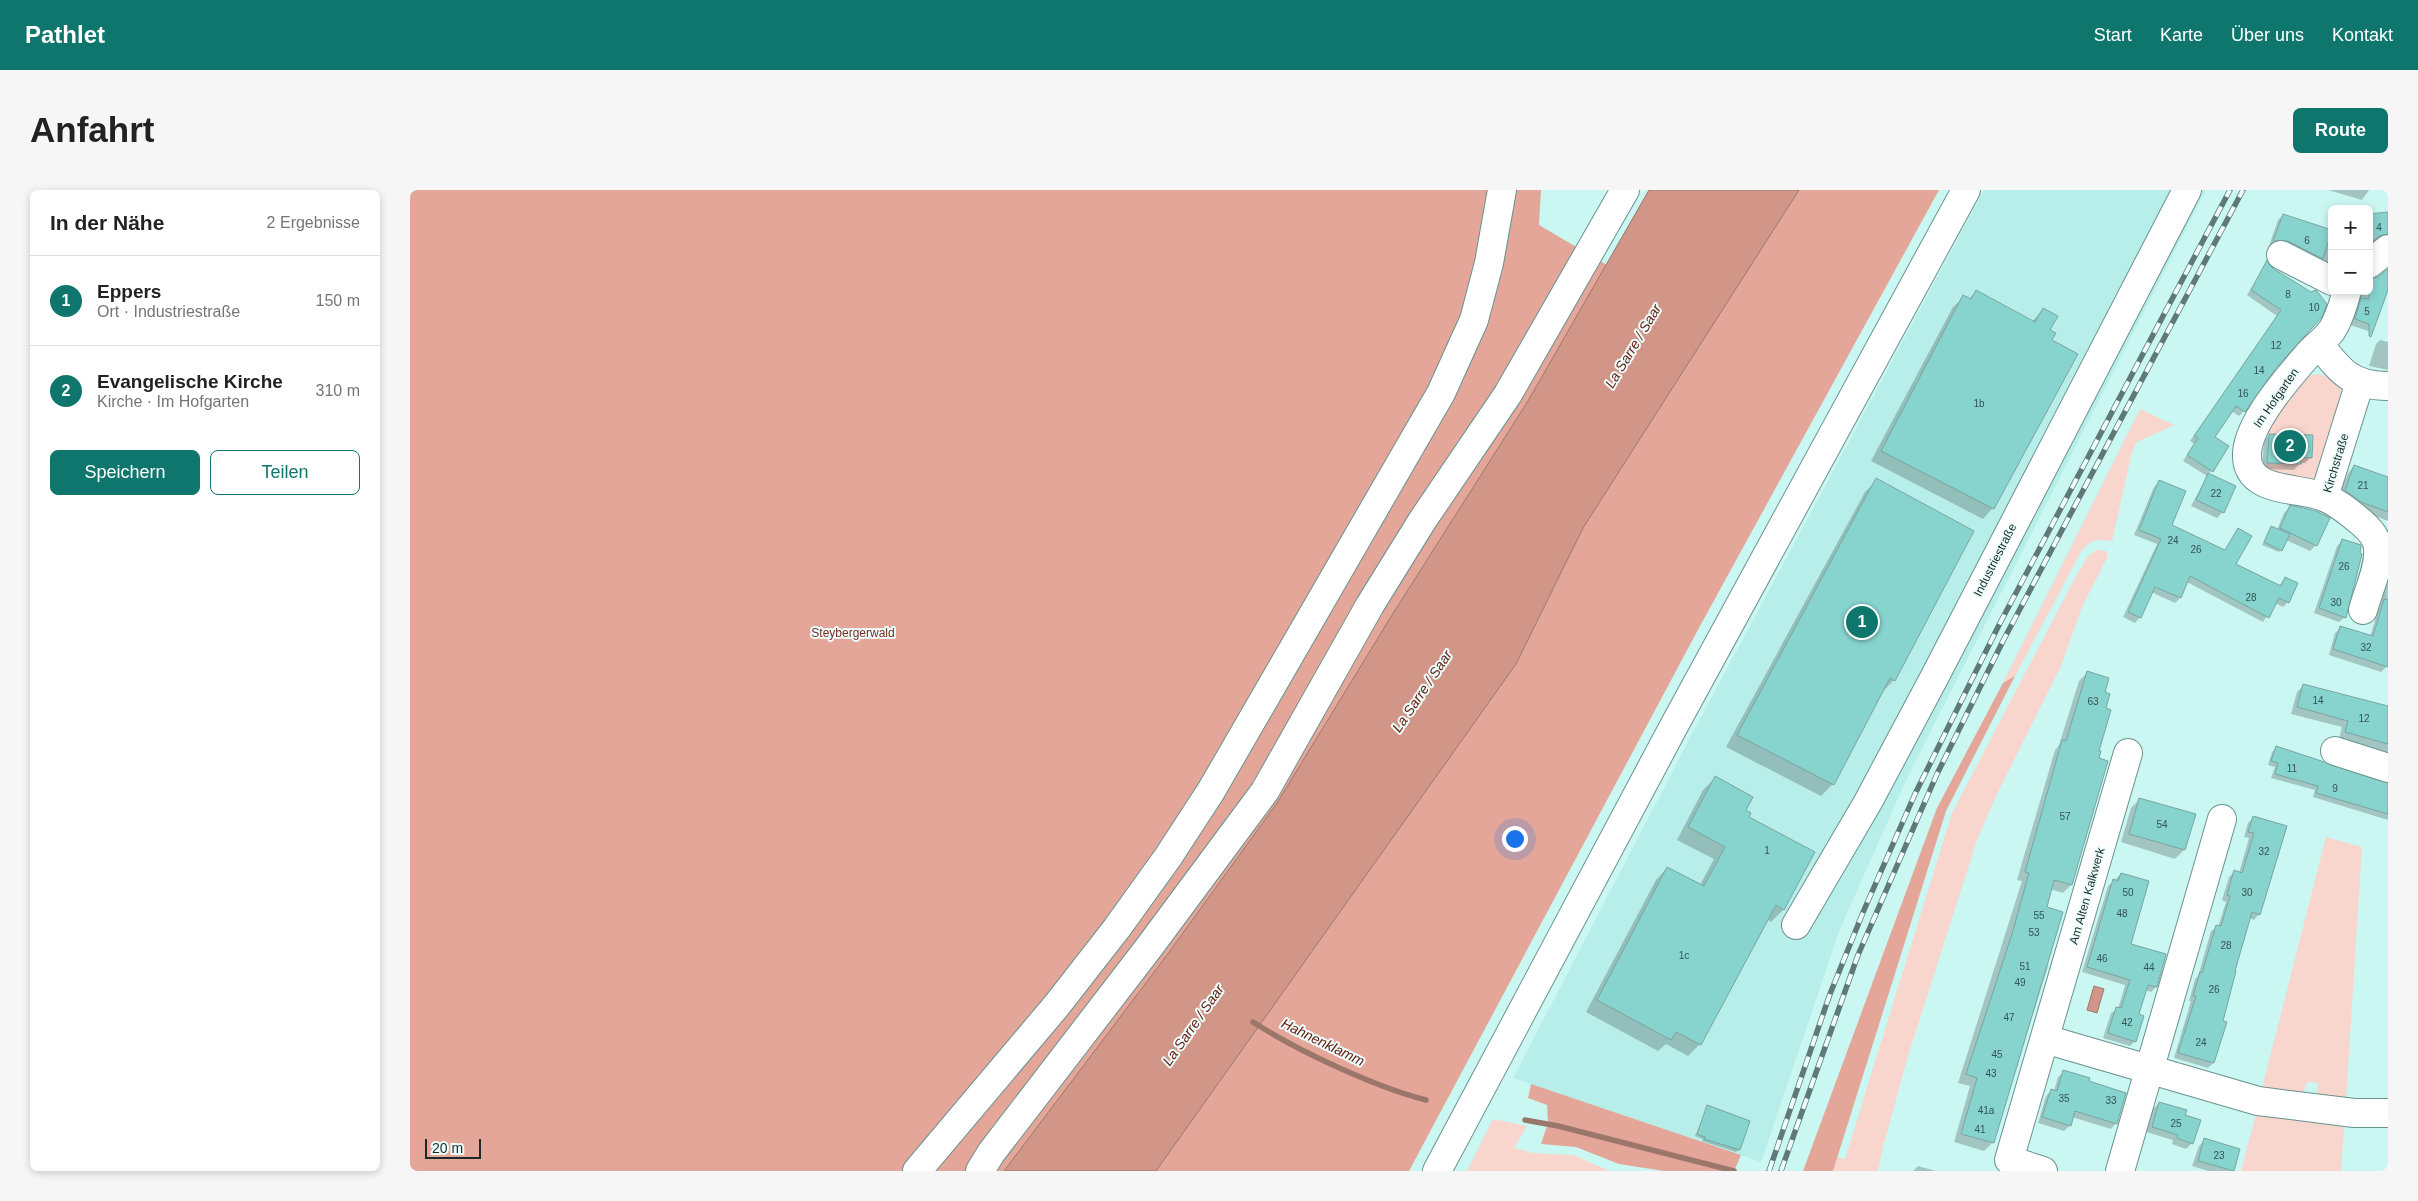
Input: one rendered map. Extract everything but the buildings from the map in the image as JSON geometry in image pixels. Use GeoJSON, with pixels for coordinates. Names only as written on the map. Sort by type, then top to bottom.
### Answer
{"type":"FeatureCollection","features":[{"type":"Feature","properties":{"kind":"street"},"geometry":{"type":"LineString","coordinates":[[917,1171],[1057,1005],[1117,928],[1168,857],[1211,791],[1441,393],[1474,320],[1489,263],[1502,190]]}},
{"type":"Feature","properties":{"kind":"street"},"geometry":{"type":"LineString","coordinates":[[980,1171],[991,1153],[1150,946],[1265,791],[1370,605],[1422,521],[1508,394],[1625,190]]}},
{"type":"Feature","properties":{"kind":"street"},"geometry":{"type":"LineString","coordinates":[[1437,1171],[1680,716],[1966,190]]}},
{"type":"Feature","properties":{"kind":"street","name":"Industriestraße"},"geometry":{"type":"LineString","coordinates":[[1796,925],[1868,802],[2187,190]]}},
{"type":"Feature","properties":{"kind":"street"},"geometry":{"type":"LineString","coordinates":[[2373,261],[2388,249]]}},
{"type":"Feature","properties":{"kind":"street"},"geometry":{"type":"LineString","coordinates":[[2281,255],[2328,279]]}},
{"type":"Feature","properties":{"kind":"street","name":"Im Hofgarten"},"geometry":{"type":"LineString","coordinates":[[2324,497],[2266,484],[2251,471],[2247,452],[2250,438],[2269,404],[2306,356],[2319,344],[2338,320],[2346,295]]}},
{"type":"Feature","properties":{"kind":"street"},"geometry":{"type":"LineString","coordinates":[[2319,344],[2348,377],[2360,382],[2388,386]]}},
{"type":"Feature","properties":{"kind":"street","name":"Kirchstraße"},"geometry":{"type":"LineString","coordinates":[[2360,382],[2324,497],[2353,516],[2374,536],[2378,547],[2363,610]]}},
{"type":"Feature","properties":{"kind":"street"},"geometry":{"type":"LineString","coordinates":[[2335,751],[2388,768]]}},
{"type":"Feature","properties":{"kind":"street","name":"Am Alten Kalkwerk"},"geometry":{"type":"LineString","coordinates":[[2043,1171],[2009,1160],[2128,753]]}},
{"type":"Feature","properties":{"kind":"street"},"geometry":{"type":"LineString","coordinates":[[2120,1171],[2222,819]]}},
{"type":"Feature","properties":{"kind":"street"},"geometry":{"type":"LineString","coordinates":[[2045,1039],[2149,1071],[2258,1101],[2354,1113],[2388,1113]]}},
{"type":"Feature","properties":{"kind":"shaded area"},"geometry":{"type":"Polygon","coordinates":[[[1984,190],[2206,190],[1908,776],[1840,929],[1761,1162],[1513,1078],[1693,732],[1984,190]]]}},
{"type":"Feature","properties":{"kind":"shaded area"},"geometry":{"type":"Polygon","coordinates":[[[2319,374],[2330,378],[2340,386],[2343,396],[2331,452],[2314,483],[2263,472],[2267,463],[2300,464],[2301,457],[2312,457],[2313,435],[2268,434],[2262,429],[2306,376],[2319,374]]]}},
{"type":"Feature","properties":{"kind":"shaded area"},"geometry":{"type":"Polygon","coordinates":[[[2140,409],[2174,425],[2137,442],[2132,452],[2112,541],[2095,541],[2082,550],[2015,676],[2003,683],[2140,409]]]}},
{"type":"Feature","properties":{"kind":"shaded area"},"geometry":{"type":"Polygon","coordinates":[[[2097,550],[2107,551],[2107,558],[2082,607],[2061,666],[1997,794],[1977,840],[1908,1056],[1878,1171],[1833,1171],[1837,1157],[1845,1159],[1952,813],[2075,578],[2088,556],[2097,550]]]}},
{"type":"Feature","properties":{"kind":"shaded area"},"geometry":{"type":"Polygon","coordinates":[[[2326,837],[2362,847],[2346,1100],[2317,1096],[2318,1083],[2307,1082],[2303,1094],[2262,1088],[2326,837]]]}},
{"type":"Feature","properties":{"kind":"shaded area"},"geometry":{"type":"Polygon","coordinates":[[[2256,1114],[2344,1127],[2341,1171],[2241,1171],[2256,1114]]]}},
{"type":"Feature","properties":{"kind":"shaded area"},"geometry":{"type":"Polygon","coordinates":[[[1493,1119],[1527,1126],[1514,1148],[1534,1153],[1573,1155],[1610,1171],[1467,1171],[1493,1119]]]}},
{"type":"Feature","properties":{"kind":"green space","name":"Steybergerwald"},"geometry":{"type":"Polygon","coordinates":[[[410,190],[1541,190],[1539,225],[1607,265],[1528,401],[1392,615],[1277,803],[1167,955],[1004,1171],[410,1171],[410,190]]]}},
{"type":"Feature","properties":{"kind":"green space"},"geometry":{"type":"Polygon","coordinates":[[[1799,190],[1939,190],[1700,626],[1409,1171],[1156,1171],[1516,664],[1583,528],[1799,190]]]}},
{"type":"Feature","properties":{"kind":"green space"},"geometry":{"type":"Polygon","coordinates":[[[2015,676],[1946,811],[1833,1171],[1803,1171],[1937,808],[2003,683],[2015,676]]]}},
{"type":"Feature","properties":{"kind":"green space"},"geometry":{"type":"Polygon","coordinates":[[[1531,1084],[1741,1155],[1734,1171],[1664,1171],[1619,1164],[1576,1147],[1541,1144],[1548,1123],[1547,1105],[1528,1098],[1531,1084]]]}},
{"type":"Feature","properties":{"kind":"water","name":"La Sarre / Saar"},"geometry":{"type":"Polygon","coordinates":[[[1649,190],[1799,190],[1583,528],[1516,664],[1156,1171],[1004,1171],[1167,955],[1277,803],[1392,615],[1528,401],[1649,190]]]}},
{"type":"Feature","properties":{"kind":"water"},"geometry":{"type":"Polygon","coordinates":[[[2094,986],[2104,989],[2097,1013],[2087,1010],[2094,986]]]}},
{"type":"Feature","properties":{"kind":"waterway","name":"Hahnenklamm"},"geometry":{"type":"LineString","coordinates":[[1253,1022],[1292,1045],[1337,1067],[1426,1100]]}},
{"type":"Feature","properties":{"kind":"waterway","name":"Hahnenklamm"},"geometry":{"type":"LineString","coordinates":[[1525,1120],[1558,1126],[1734,1171]]}},
{"type":"Feature","properties":{"kind":"railway"},"geometry":{"type":"LineString","coordinates":[[1769,1171],[1830,994],[1864,910],[1915,794],[2000,623],[2230,190]]}},
{"type":"Feature","properties":{"kind":"railway"},"geometry":{"type":"LineString","coordinates":[[1781,1171],[1858,955],[1937,774],[2004,639],[2243,190]]}},
{"type":"Feature","properties":{"kind":"place","name":"Evangelische Kirche"},"geometry":{"type":"Point","coordinates":[2290,446]}},
{"type":"Feature","properties":{"kind":"place","name":"Eppers"},"geometry":{"type":"Point","coordinates":[1862,622]}}]}
